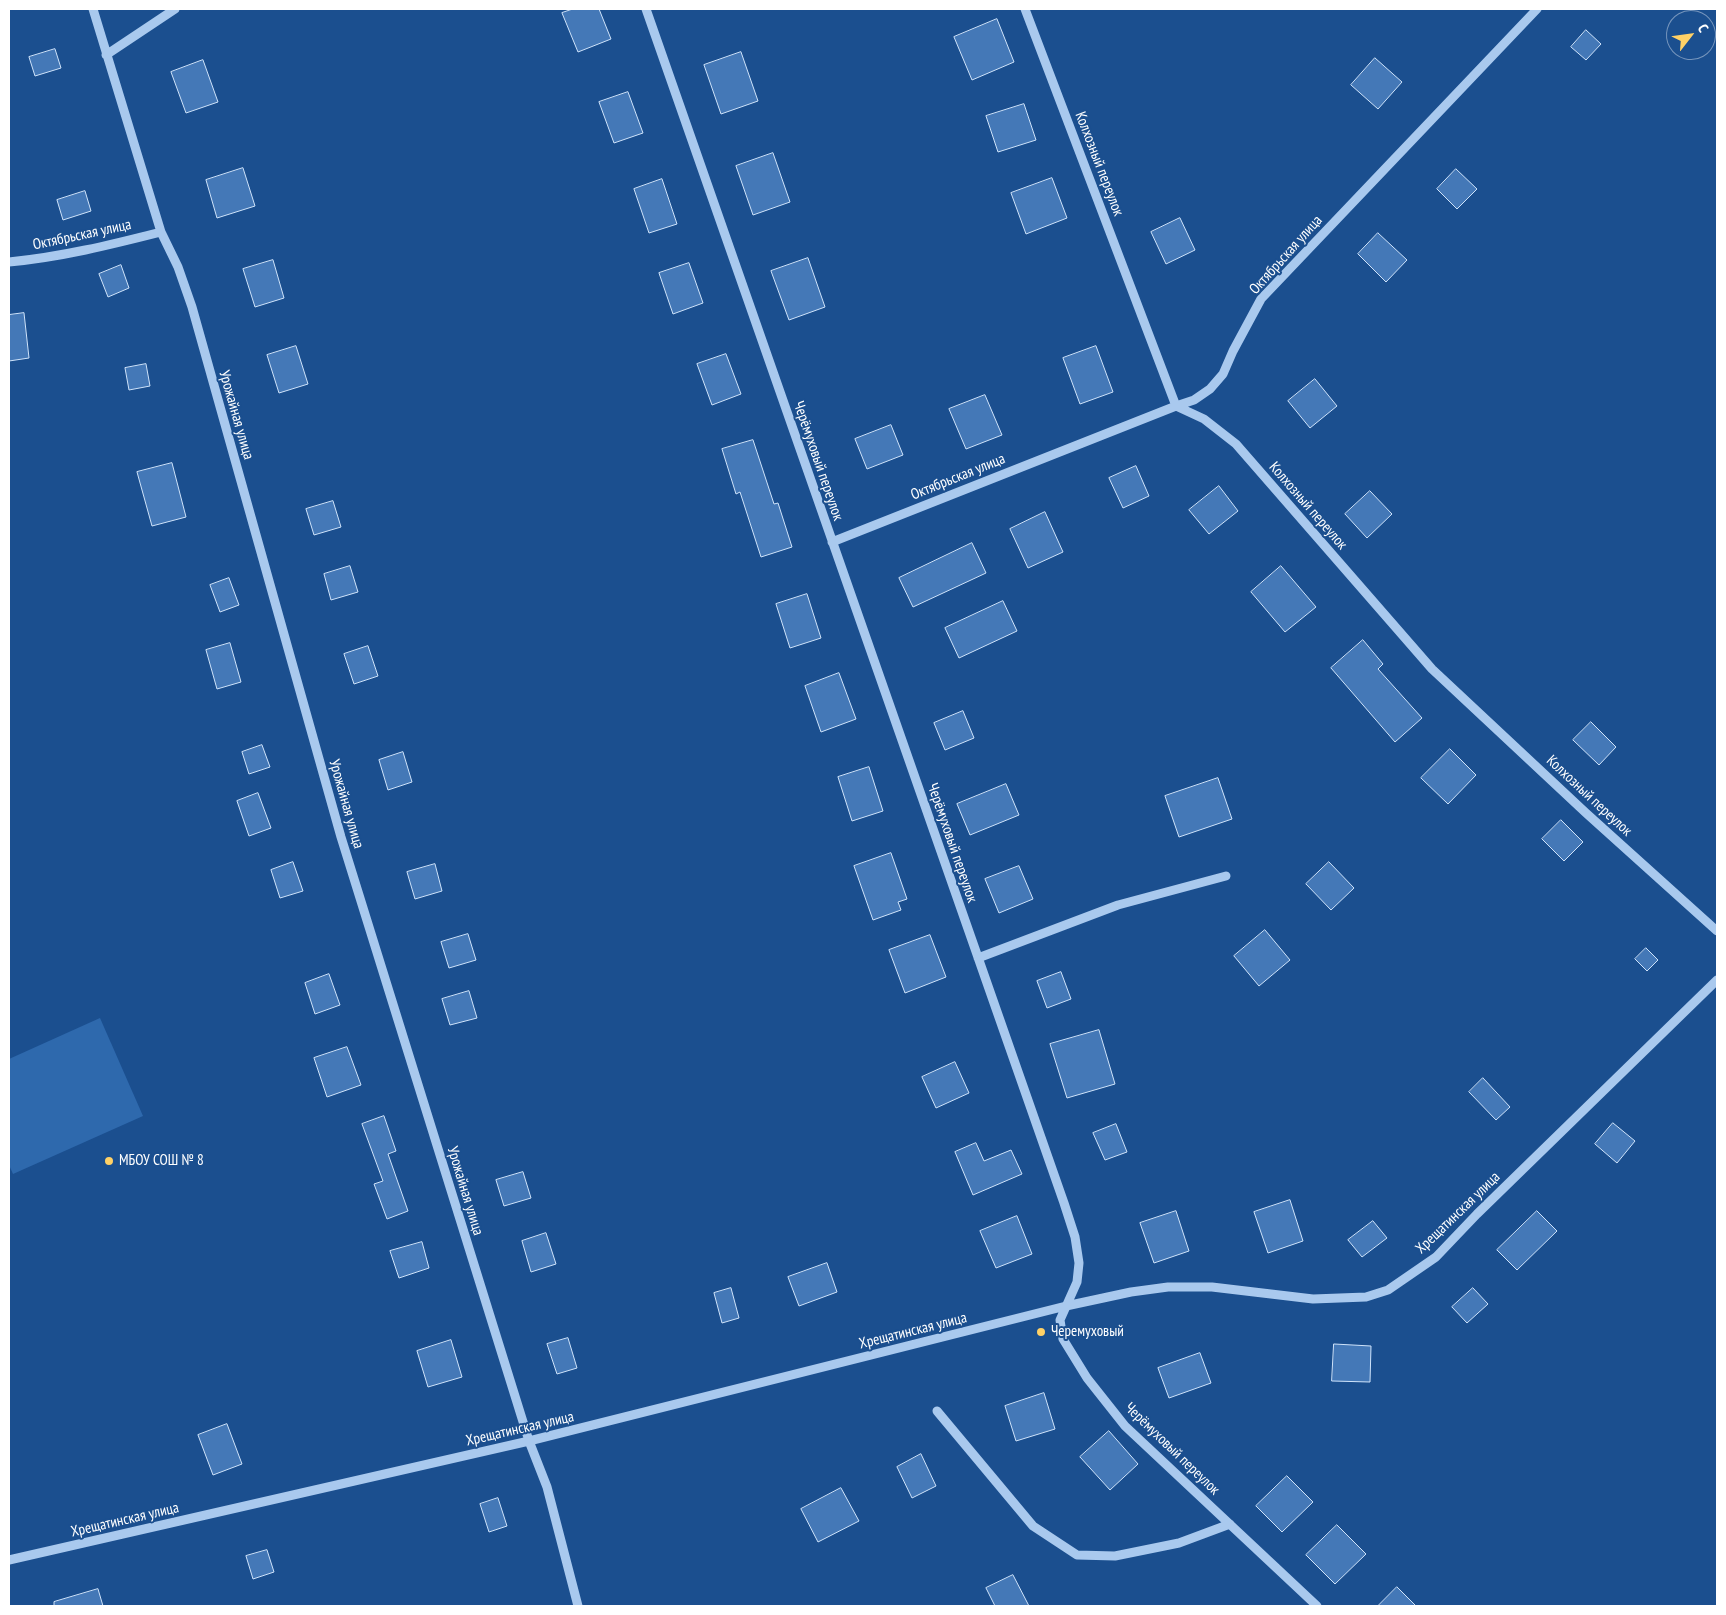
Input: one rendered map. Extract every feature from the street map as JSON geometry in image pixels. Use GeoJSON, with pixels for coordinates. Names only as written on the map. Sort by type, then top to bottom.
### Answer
{"type":"FeatureCollection","features":[{"type":"Feature","properties":{"kind":"street","name":"Урожайная улица"},"geometry":{"type":"LineString","coordinates":[[93,9],[161,232],[178,267],[192,307],[341,837],[529,1441],[547,1487],[578,1606]]}},
{"type":"Feature","properties":{"kind":"street"},"geometry":{"type":"LineString","coordinates":[[106,56],[174,9]]}},
{"type":"Feature","properties":{"kind":"street","name":"Черёмуховый переулок"},"geometry":{"type":"LineString","coordinates":[[646,9],[1075,1237],[1079,1263],[1077,1282],[1060,1320],[1063,1339],[1087,1378],[1126,1426],[1317,1606]]}},
{"type":"Feature","properties":{"kind":"street","name":"Колхозный переулок"},"geometry":{"type":"LineString","coordinates":[[1025,9],[1176,406],[1204,419],[1236,444],[1432,669],[1586,813],[1717,931]]}},
{"type":"Feature","properties":{"kind":"street","name":"Октябрьская улица"},"geometry":{"type":"LineString","coordinates":[[832,542],[1194,400],[1210,389],[1223,374],[1233,350],[1262,299],[1537,9]]}},
{"type":"Feature","properties":{"kind":"street","name":"Октябрьская улица"},"geometry":{"type":"LineString","coordinates":[[9,262],[100,248],[161,232]]}},
{"type":"Feature","properties":{"kind":"street"},"geometry":{"type":"LineString","coordinates":[[978,958],[1118,906],[1226,876]]}},
{"type":"Feature","properties":{"kind":"street","name":"Хрещатинская улица"},"geometry":{"type":"LineString","coordinates":[[9,1560],[529,1441],[1066,1306],[1131,1292],[1168,1287],[1212,1287],[1313,1299],[1366,1297],[1388,1290],[1436,1257],[1484,1207],[1717,980]]}},
{"type":"Feature","properties":{"kind":"street"},"geometry":{"type":"LineString","coordinates":[[937,1411],[1033,1526],[1077,1555],[1115,1556],[1179,1543],[1230,1524]]}},
{"type":"Feature","properties":{"kind":"shaded area"},"geometry":{"type":"Polygon","coordinates":[[[100,1018],[143,1116],[13,1174],[9,1165],[9,1059],[100,1018]]]}},
{"type":"Feature","properties":{"kind":"building"},"geometry":{"type":"Polygon","coordinates":[[[573,9],[599,9],[611,39],[578,52],[562,13],[573,9]]]}},
{"type":"Feature","properties":{"kind":"building"},"geometry":{"type":"Polygon","coordinates":[[[997,19],[1014,62],[972,80],[954,37],[997,19]]]}},
{"type":"Feature","properties":{"kind":"building"},"geometry":{"type":"Polygon","coordinates":[[[1586,30],[1601,44],[1586,60],[1571,47],[1586,30]]]}},
{"type":"Feature","properties":{"kind":"building"},"geometry":{"type":"Polygon","coordinates":[[[55,49],[61,68],[35,76],[29,57],[55,49]]]}},
{"type":"Feature","properties":{"kind":"building"},"geometry":{"type":"Polygon","coordinates":[[[741,52],[758,101],[721,114],[704,65],[741,52]]]}},
{"type":"Feature","properties":{"kind":"building"},"geometry":{"type":"Polygon","coordinates":[[[1375,58],[1402,82],[1378,109],[1351,85],[1375,58]]]}},
{"type":"Feature","properties":{"kind":"building"},"geometry":{"type":"Polygon","coordinates":[[[203,60],[218,102],[186,113],[171,72],[203,60]]]}},
{"type":"Feature","properties":{"kind":"building"},"geometry":{"type":"Polygon","coordinates":[[[628,92],[643,133],[614,143],[599,102],[628,92]]]}},
{"type":"Feature","properties":{"kind":"building"},"geometry":{"type":"Polygon","coordinates":[[[1024,104],[1036,140],[998,152],[986,116],[1024,104]]]}},
{"type":"Feature","properties":{"kind":"building"},"geometry":{"type":"Polygon","coordinates":[[[773,153],[790,202],[753,215],[736,166],[773,153]]]}},
{"type":"Feature","properties":{"kind":"building"},"geometry":{"type":"Polygon","coordinates":[[[243,168],[255,206],[217,218],[206,180],[243,168]]]}},
{"type":"Feature","properties":{"kind":"building"},"geometry":{"type":"Polygon","coordinates":[[[1456,169],[1477,189],[1457,209],[1437,189],[1456,169]]]}},
{"type":"Feature","properties":{"kind":"building"},"geometry":{"type":"Polygon","coordinates":[[[1052,178],[1067,218],[1026,234],[1011,193],[1052,178]]]}},
{"type":"Feature","properties":{"kind":"building"},"geometry":{"type":"Polygon","coordinates":[[[662,179],[677,224],[649,233],[634,189],[662,179]]]}},
{"type":"Feature","properties":{"kind":"building"},"geometry":{"type":"Polygon","coordinates":[[[85,191],[91,211],[63,220],[57,200],[85,191]]]}},
{"type":"Feature","properties":{"kind":"building"},"geometry":{"type":"Polygon","coordinates":[[[1180,218],[1195,250],[1166,264],[1151,232],[1180,218]]]}},
{"type":"Feature","properties":{"kind":"building"},"geometry":{"type":"Polygon","coordinates":[[[1378,233],[1407,260],[1386,282],[1358,254],[1378,233]]]}},
{"type":"Feature","properties":{"kind":"building"},"geometry":{"type":"Polygon","coordinates":[[[808,258],[825,307],[789,320],[771,271],[808,258]]]}},
{"type":"Feature","properties":{"kind":"building"},"geometry":{"type":"Polygon","coordinates":[[[273,260],[284,298],[255,307],[243,269],[273,260]]]}},
{"type":"Feature","properties":{"kind":"building"},"geometry":{"type":"Polygon","coordinates":[[[689,263],[703,303],[673,314],[659,273],[689,263]]]}},
{"type":"Feature","properties":{"kind":"building"},"geometry":{"type":"Polygon","coordinates":[[[121,265],[129,288],[108,297],[99,274],[121,265]]]}},
{"type":"Feature","properties":{"kind":"building"},"geometry":{"type":"Polygon","coordinates":[[[24,313],[29,358],[9,361],[9,315],[24,313]]]}},
{"type":"Feature","properties":{"kind":"building"},"geometry":{"type":"Polygon","coordinates":[[[296,346],[308,384],[279,393],[267,355],[296,346]]]}},
{"type":"Feature","properties":{"kind":"building"},"geometry":{"type":"Polygon","coordinates":[[[1096,346],[1113,392],[1080,404],[1063,358],[1096,346]]]}},
{"type":"Feature","properties":{"kind":"building"},"geometry":{"type":"Polygon","coordinates":[[[726,354],[741,394],[712,405],[697,364],[726,354]]]}},
{"type":"Feature","properties":{"kind":"building"},"geometry":{"type":"Polygon","coordinates":[[[146,364],[150,386],[129,390],[125,368],[146,364]]]}},
{"type":"Feature","properties":{"kind":"building"},"geometry":{"type":"Polygon","coordinates":[[[1315,379],[1337,406],[1310,428],[1288,401],[1315,379]]]}},
{"type":"Feature","properties":{"kind":"building"},"geometry":{"type":"Polygon","coordinates":[[[985,395],[1002,435],[966,449],[949,409],[985,395]]]}},
{"type":"Feature","properties":{"kind":"building"},"geometry":{"type":"Polygon","coordinates":[[[891,425],[903,455],[867,469],[855,439],[891,425]]]}},
{"type":"Feature","properties":{"kind":"building"},"geometry":{"type":"Polygon","coordinates":[[[753,440],[774,504],[778,503],[792,547],[761,557],[740,492],[736,494],[722,449],[753,440]]]}},
{"type":"Feature","properties":{"kind":"building"},"geometry":{"type":"Polygon","coordinates":[[[172,463],[186,517],[152,526],[137,472],[172,463]]]}},
{"type":"Feature","properties":{"kind":"building"},"geometry":{"type":"Polygon","coordinates":[[[1136,466],[1149,496],[1123,508],[1109,478],[1136,466]]]}},
{"type":"Feature","properties":{"kind":"building"},"geometry":{"type":"Polygon","coordinates":[[[1219,486],[1238,511],[1209,534],[1189,510],[1219,486]]]}},
{"type":"Feature","properties":{"kind":"building"},"geometry":{"type":"Polygon","coordinates":[[[1370,491],[1392,514],[1367,538],[1345,514],[1370,491]]]}},
{"type":"Feature","properties":{"kind":"building"},"geometry":{"type":"Polygon","coordinates":[[[333,501],[341,527],[314,535],[306,509],[333,501]]]}},
{"type":"Feature","properties":{"kind":"building"},"geometry":{"type":"Polygon","coordinates":[[[1045,512],[1063,552],[1028,568],[1010,529],[1045,512]]]}},
{"type":"Feature","properties":{"kind":"building"},"geometry":{"type":"Polygon","coordinates":[[[972,543],[986,573],[913,607],[899,578],[972,543]]]}},
{"type":"Feature","properties":{"kind":"building"},"geometry":{"type":"Polygon","coordinates":[[[350,566],[358,592],[331,600],[324,574],[350,566]]]}},
{"type":"Feature","properties":{"kind":"building"},"geometry":{"type":"Polygon","coordinates":[[[1281,566],[1316,607],[1285,632],[1251,592],[1281,566]]]}},
{"type":"Feature","properties":{"kind":"building"},"geometry":{"type":"Polygon","coordinates":[[[229,578],[239,605],[220,612],[210,585],[229,578]]]}},
{"type":"Feature","properties":{"kind":"building"},"geometry":{"type":"Polygon","coordinates":[[[807,594],[821,638],[790,648],[776,604],[807,594]]]}},
{"type":"Feature","properties":{"kind":"building"},"geometry":{"type":"Polygon","coordinates":[[[1003,601],[1017,631],[959,658],[945,628],[1003,601]]]}},
{"type":"Feature","properties":{"kind":"building"},"geometry":{"type":"Polygon","coordinates":[[[1363,640],[1383,664],[1378,669],[1422,718],[1395,742],[1331,668],[1363,640]]]}},
{"type":"Feature","properties":{"kind":"building"},"geometry":{"type":"Polygon","coordinates":[[[230,643],[241,682],[217,689],[206,650],[230,643]]]}},
{"type":"Feature","properties":{"kind":"building"},"geometry":{"type":"Polygon","coordinates":[[[368,646],[378,676],[354,684],[344,654],[368,646]]]}},
{"type":"Feature","properties":{"kind":"building"},"geometry":{"type":"Polygon","coordinates":[[[839,673],[856,719],[821,732],[805,686],[839,673]]]}},
{"type":"Feature","properties":{"kind":"building"},"geometry":{"type":"Polygon","coordinates":[[[963,711],[974,738],[945,750],[934,723],[963,711]]]}},
{"type":"Feature","properties":{"kind":"building"},"geometry":{"type":"Polygon","coordinates":[[[1591,722],[1616,747],[1599,765],[1573,740],[1591,722]]]}},
{"type":"Feature","properties":{"kind":"building"},"geometry":{"type":"Polygon","coordinates":[[[262,745],[270,767],[249,774],[242,752],[262,745]]]}},
{"type":"Feature","properties":{"kind":"building"},"geometry":{"type":"Polygon","coordinates":[[[1450,749],[1476,775],[1448,804],[1421,778],[1450,749]]]}},
{"type":"Feature","properties":{"kind":"building"},"geometry":{"type":"Polygon","coordinates":[[[403,752],[412,782],[388,790],[379,760],[403,752]]]}},
{"type":"Feature","properties":{"kind":"building"},"geometry":{"type":"Polygon","coordinates":[[[869,767],[883,811],[852,821],[838,777],[869,767]]]}},
{"type":"Feature","properties":{"kind":"building"},"geometry":{"type":"Polygon","coordinates":[[[1218,778],[1232,819],[1179,837],[1165,796],[1218,778]]]}},
{"type":"Feature","properties":{"kind":"building"},"geometry":{"type":"Polygon","coordinates":[[[1006,784],[1019,815],[970,835],[957,804],[1006,784]]]}},
{"type":"Feature","properties":{"kind":"building"},"geometry":{"type":"Polygon","coordinates":[[[258,793],[271,828],[249,836],[237,801],[258,793]]]}},
{"type":"Feature","properties":{"kind":"building"},"geometry":{"type":"Polygon","coordinates":[[[1561,820],[1583,842],[1564,861],[1542,839],[1561,820]]]}},
{"type":"Feature","properties":{"kind":"building"},"geometry":{"type":"Polygon","coordinates":[[[891,853],[907,899],[898,902],[901,910],[873,920],[854,866],[891,853]]]}},
{"type":"Feature","properties":{"kind":"building"},"geometry":{"type":"Polygon","coordinates":[[[293,862],[303,891],[280,898],[271,870],[293,862]]]}},
{"type":"Feature","properties":{"kind":"building"},"geometry":{"type":"Polygon","coordinates":[[[1329,862],[1354,888],[1331,910],[1306,884],[1329,862]]]}},
{"type":"Feature","properties":{"kind":"building"},"geometry":{"type":"Polygon","coordinates":[[[435,864],[442,891],[415,899],[407,872],[435,864]]]}},
{"type":"Feature","properties":{"kind":"building"},"geometry":{"type":"Polygon","coordinates":[[[1019,866],[1033,899],[999,913],[985,879],[1019,866]]]}},
{"type":"Feature","properties":{"kind":"building"},"geometry":{"type":"Polygon","coordinates":[[[1265,930],[1290,960],[1259,986],[1234,956],[1265,930]]]}},
{"type":"Feature","properties":{"kind":"building"},"geometry":{"type":"Polygon","coordinates":[[[468,934],[476,960],[449,968],[441,942],[468,934]]]}},
{"type":"Feature","properties":{"kind":"building"},"geometry":{"type":"Polygon","coordinates":[[[930,935],[946,977],[905,993],[889,950],[930,935]]]}},
{"type":"Feature","properties":{"kind":"building"},"geometry":{"type":"Polygon","coordinates":[[[1646,948],[1658,960],[1647,971],[1635,959],[1646,948]]]}},
{"type":"Feature","properties":{"kind":"building"},"geometry":{"type":"Polygon","coordinates":[[[1061,972],[1071,999],[1047,1008],[1037,981],[1061,972]]]}},
{"type":"Feature","properties":{"kind":"building"},"geometry":{"type":"Polygon","coordinates":[[[329,974],[340,1005],[315,1014],[305,983],[329,974]]]}},
{"type":"Feature","properties":{"kind":"building"},"geometry":{"type":"Polygon","coordinates":[[[469,991],[477,1018],[450,1025],[442,999],[469,991]]]}},
{"type":"Feature","properties":{"kind":"building"},"geometry":{"type":"Polygon","coordinates":[[[1099,1030],[1115,1084],[1067,1098],[1050,1044],[1099,1030]]]}},
{"type":"Feature","properties":{"kind":"building"},"geometry":{"type":"Polygon","coordinates":[[[347,1047],[361,1085],[327,1097],[314,1058],[347,1047]]]}},
{"type":"Feature","properties":{"kind":"building"},"geometry":{"type":"Polygon","coordinates":[[[955,1062],[969,1093],[936,1108],[922,1077],[955,1062]]]}},
{"type":"Feature","properties":{"kind":"building"},"geometry":{"type":"Polygon","coordinates":[[[1483,1078],[1510,1107],[1496,1120],[1469,1092],[1483,1078]]]}},
{"type":"Feature","properties":{"kind":"building"},"geometry":{"type":"Polygon","coordinates":[[[384,1116],[396,1151],[388,1154],[408,1211],[387,1219],[374,1184],[383,1181],[362,1124],[384,1116]]]}},
{"type":"Feature","properties":{"kind":"building"},"geometry":{"type":"Polygon","coordinates":[[[1613,1123],[1635,1141],[1617,1163],[1595,1144],[1613,1123]]]}},
{"type":"Feature","properties":{"kind":"building"},"geometry":{"type":"Polygon","coordinates":[[[1116,1124],[1127,1152],[1105,1160],[1093,1133],[1116,1124]]]}},
{"type":"Feature","properties":{"kind":"building"},"geometry":{"type":"Polygon","coordinates":[[[976,1143],[984,1161],[1011,1150],[1022,1174],[973,1195],[955,1152],[976,1143]]]}},
{"type":"Feature","properties":{"kind":"building"},"geometry":{"type":"Polygon","coordinates":[[[523,1172],[531,1198],[504,1206],[496,1180],[523,1172]]]}},
{"type":"Feature","properties":{"kind":"building"},"geometry":{"type":"Polygon","coordinates":[[[1290,1200],[1303,1241],[1268,1253],[1254,1212],[1290,1200]]]}},
{"type":"Feature","properties":{"kind":"building"},"geometry":{"type":"Polygon","coordinates":[[[1176,1211],[1189,1251],[1154,1263],[1140,1223],[1176,1211]]]}},
{"type":"Feature","properties":{"kind":"building"},"geometry":{"type":"Polygon","coordinates":[[[1537,1211],[1557,1231],[1517,1270],[1497,1250],[1537,1211]]]}},
{"type":"Feature","properties":{"kind":"building"},"geometry":{"type":"Polygon","coordinates":[[[1017,1216],[1032,1254],[996,1268],[980,1231],[1017,1216]]]}},
{"type":"Feature","properties":{"kind":"building"},"geometry":{"type":"Polygon","coordinates":[[[1373,1221],[1387,1238],[1362,1257],[1348,1240],[1373,1221]]]}},
{"type":"Feature","properties":{"kind":"building"},"geometry":{"type":"Polygon","coordinates":[[[546,1233],[556,1264],[531,1272],[522,1241],[546,1233]]]}},
{"type":"Feature","properties":{"kind":"building"},"geometry":{"type":"Polygon","coordinates":[[[422,1242],[429,1268],[399,1278],[390,1251],[422,1242]]]}},
{"type":"Feature","properties":{"kind":"building"},"geometry":{"type":"Polygon","coordinates":[[[827,1263],[837,1292],[799,1306],[788,1277],[827,1263]]]}},
{"type":"Feature","properties":{"kind":"building"},"geometry":{"type":"Polygon","coordinates":[[[731,1288],[739,1318],[722,1323],[714,1293],[731,1288]]]}},
{"type":"Feature","properties":{"kind":"building"},"geometry":{"type":"Polygon","coordinates":[[[1473,1288],[1488,1304],[1467,1323],[1452,1307],[1473,1288]]]}},
{"type":"Feature","properties":{"kind":"building"},"geometry":{"type":"Polygon","coordinates":[[[568,1338],[577,1368],[557,1374],[547,1344],[568,1338]]]}},
{"type":"Feature","properties":{"kind":"building"},"geometry":{"type":"Polygon","coordinates":[[[451,1340],[462,1377],[428,1387],[417,1351],[451,1340]]]}},
{"type":"Feature","properties":{"kind":"building"},"geometry":{"type":"Polygon","coordinates":[[[1334,1344],[1371,1346],[1370,1382],[1332,1381],[1334,1344]]]}},
{"type":"Feature","properties":{"kind":"building"},"geometry":{"type":"Polygon","coordinates":[[[1200,1353],[1211,1383],[1169,1398],[1158,1368],[1200,1353]]]}},
{"type":"Feature","properties":{"kind":"building"},"geometry":{"type":"Polygon","coordinates":[[[1044,1393],[1055,1429],[1016,1441],[1005,1406],[1044,1393]]]}},
{"type":"Feature","properties":{"kind":"building"},"geometry":{"type":"Polygon","coordinates":[[[227,1424],[242,1464],[213,1475],[198,1435],[227,1424]]]}},
{"type":"Feature","properties":{"kind":"building"},"geometry":{"type":"Polygon","coordinates":[[[1109,1431],[1138,1464],[1110,1490],[1080,1457],[1109,1431]]]}},
{"type":"Feature","properties":{"kind":"building"},"geometry":{"type":"Polygon","coordinates":[[[921,1454],[936,1486],[912,1498],[897,1467],[921,1454]]]}},
{"type":"Feature","properties":{"kind":"building"},"geometry":{"type":"Polygon","coordinates":[[[1287,1476],[1313,1502],[1282,1532],[1256,1506],[1287,1476]]]}},
{"type":"Feature","properties":{"kind":"building"},"geometry":{"type":"Polygon","coordinates":[[[841,1488],[859,1521],[818,1542],[801,1509],[841,1488]]]}},
{"type":"Feature","properties":{"kind":"building"},"geometry":{"type":"Polygon","coordinates":[[[498,1498],[507,1526],[489,1532],[480,1504],[498,1498]]]}},
{"type":"Feature","properties":{"kind":"building"},"geometry":{"type":"Polygon","coordinates":[[[1337,1525],[1366,1554],[1335,1584],[1306,1555],[1337,1525]]]}},
{"type":"Feature","properties":{"kind":"building"},"geometry":{"type":"Polygon","coordinates":[[[267,1550],[274,1572],[253,1579],[246,1556],[267,1550]]]}},
{"type":"Feature","properties":{"kind":"building"},"geometry":{"type":"Polygon","coordinates":[[[1013,1575],[1029,1606],[995,1606],[986,1588],[1013,1575]]]}},
{"type":"Feature","properties":{"kind":"building"},"geometry":{"type":"Polygon","coordinates":[[[1397,1587],[1416,1606],[1378,1606],[1397,1587]]]}},
{"type":"Feature","properties":{"kind":"building"},"geometry":{"type":"Polygon","coordinates":[[[98,1589],[103,1606],[54,1606],[54,1602],[98,1589]]]}},
{"type":"Feature","properties":{"kind":"place","name":"МБОУ СОШ № 8"},"geometry":{"type":"Point","coordinates":[109,1161]}},
{"type":"Feature","properties":{"kind":"place","name":"Черемуховый"},"geometry":{"type":"Point","coordinates":[1041,1332]}}]}
